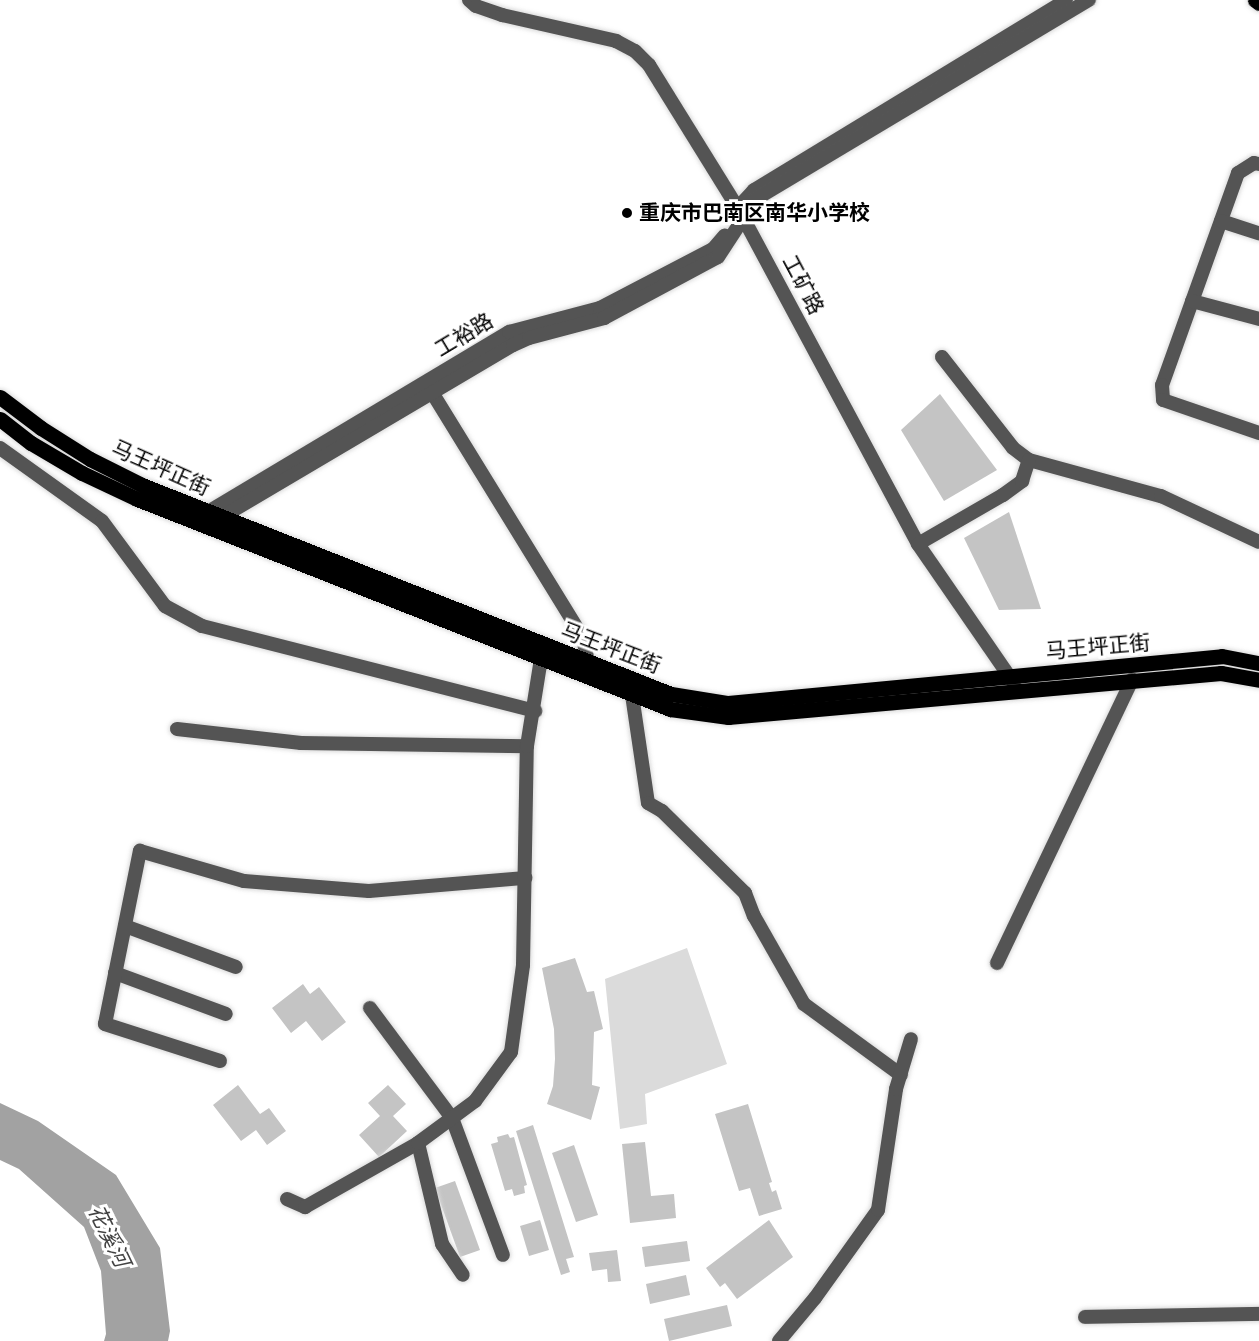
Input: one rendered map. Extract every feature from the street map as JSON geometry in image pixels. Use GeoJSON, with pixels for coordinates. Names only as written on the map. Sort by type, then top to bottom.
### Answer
{"type":"FeatureCollection","features":[{"type":"Feature","properties":{"kind":"main road"},"geometry":{"type":"LineString","coordinates":[[1255,0],[1259,3]]}},
{"type":"Feature","properties":{"kind":"main road","name":"马王坪正街"},"geometry":{"type":"LineString","coordinates":[[0,398],[41,428],[90,459],[142,485],[671,694],[728,703],[1222,656],[1259,663]]}},
{"type":"Feature","properties":{"kind":"main road","name":"马王坪正街"},"geometry":{"type":"LineString","coordinates":[[0,419],[31,442],[82,473],[137,500],[670,709],[728,717],[1221,673],[1259,680]]}},
{"type":"Feature","properties":{"kind":"street","name":"工矿路"},"geometry":{"type":"LineString","coordinates":[[469,0],[476,6],[502,15],[616,41],[635,51],[649,65],[741,214],[918,544],[1019,691]]}},
{"type":"Feature","properties":{"kind":"street"},"geometry":{"type":"LineString","coordinates":[[741,214],[754,190],[1065,0]]}},
{"type":"Feature","properties":{"kind":"street"},"geometry":{"type":"LineString","coordinates":[[741,214],[756,199],[1089,0]]}},
{"type":"Feature","properties":{"kind":"street"},"geometry":{"type":"LineString","coordinates":[[1259,164],[1254,163],[1238,173],[1162,385],[1163,400],[1259,433]]}},
{"type":"Feature","properties":{"kind":"street","name":"工裕路"},"geometry":{"type":"LineString","coordinates":[[215,514],[529,338],[604,318],[718,257],[741,214]]}},
{"type":"Feature","properties":{"kind":"street","name":"工裕路"},"geometry":{"type":"LineString","coordinates":[[215,514],[509,332],[523,326],[600,308],[713,249],[741,214]]}},
{"type":"Feature","properties":{"kind":"street"},"geometry":{"type":"LineString","coordinates":[[1221,221],[1259,233]]}},
{"type":"Feature","properties":{"kind":"street"},"geometry":{"type":"LineString","coordinates":[[1192,301],[1259,319]]}},
{"type":"Feature","properties":{"kind":"street"},"geometry":{"type":"LineString","coordinates":[[942,357],[1013,448],[1029,460],[1161,496],[1259,542]]}},
{"type":"Feature","properties":{"kind":"street"},"geometry":{"type":"LineString","coordinates":[[432,394],[578,630],[588,662]]}},
{"type":"Feature","properties":{"kind":"street"},"geometry":{"type":"LineString","coordinates":[[0,448],[102,521],[165,606],[202,626],[535,711]]}},
{"type":"Feature","properties":{"kind":"street"},"geometry":{"type":"LineString","coordinates":[[918,544],[1003,495],[1022,481],[1029,460]]}},
{"type":"Feature","properties":{"kind":"street"},"geometry":{"type":"LineString","coordinates":[[287,1199],[305,1207],[418,1143],[475,1101],[511,1052],[523,965],[527,746],[535,711],[541,659]]}},
{"type":"Feature","properties":{"kind":"street"},"geometry":{"type":"LineString","coordinates":[[997,963],[1132,680]]}},
{"type":"Feature","properties":{"kind":"street"},"geometry":{"type":"LineString","coordinates":[[632,695],[648,803],[662,811],[745,893],[754,916],[804,1004],[900,1074]]}},
{"type":"Feature","properties":{"kind":"street"},"geometry":{"type":"LineString","coordinates":[[177,729],[300,743],[527,746]]}},
{"type":"Feature","properties":{"kind":"street"},"geometry":{"type":"LineString","coordinates":[[220,1061],[105,1024],[140,851],[244,881],[369,891],[525,878]]}},
{"type":"Feature","properties":{"kind":"street"},"geometry":{"type":"LineString","coordinates":[[125,926],[236,967]]}},
{"type":"Feature","properties":{"kind":"street"},"geometry":{"type":"LineString","coordinates":[[115,974],[226,1014]]}},
{"type":"Feature","properties":{"kind":"street"},"geometry":{"type":"LineString","coordinates":[[370,1008],[452,1118],[503,1255]]}},
{"type":"Feature","properties":{"kind":"street"},"geometry":{"type":"LineString","coordinates":[[779,1341],[815,1298],[878,1210],[900,1074],[911,1039]]}},
{"type":"Feature","properties":{"kind":"street"},"geometry":{"type":"LineString","coordinates":[[418,1143],[442,1244],[463,1275]]}},
{"type":"Feature","properties":{"kind":"street"},"geometry":{"type":"LineString","coordinates":[[1086,1317],[1259,1314]]}},
{"type":"Feature","properties":{"kind":"shaded area"},"geometry":{"type":"Polygon","coordinates":[[[687,948],[727,1064],[645,1094],[647,1124],[620,1129],[605,979],[687,948]]]}},
{"type":"Feature","properties":{"kind":"water","name":"花溪河"},"geometry":{"type":"Polygon","coordinates":[[[0,1103],[38,1121],[116,1175],[160,1248],[170,1331],[168,1341],[104,1341],[106,1334],[101,1271],[84,1227],[19,1169],[0,1160],[0,1103]]]}},
{"type":"Feature","properties":{"kind":"building"},"geometry":{"type":"Polygon","coordinates":[[[940,394],[997,470],[944,501],[901,430],[940,394]]]}},
{"type":"Feature","properties":{"kind":"building"},"geometry":{"type":"Polygon","coordinates":[[[1009,512],[1041,609],[999,610],[964,538],[1009,512]]]}},
{"type":"Feature","properties":{"kind":"building"},"geometry":{"type":"Polygon","coordinates":[[[575,958],[587,992],[594,991],[603,1029],[594,1032],[592,1085],[600,1087],[591,1120],[547,1104],[553,1086],[554,1029],[542,968],[575,958]]]}},
{"type":"Feature","properties":{"kind":"building"},"geometry":{"type":"Polygon","coordinates":[[[303,984],[310,994],[319,987],[346,1022],[322,1041],[306,1021],[291,1033],[272,1008],[303,984]]]}},
{"type":"Feature","properties":{"kind":"building"},"geometry":{"type":"Polygon","coordinates":[[[238,1085],[260,1114],[269,1108],[286,1131],[267,1145],[256,1130],[241,1141],[213,1105],[238,1085]]]}},
{"type":"Feature","properties":{"kind":"building"},"geometry":{"type":"Polygon","coordinates":[[[388,1085],[406,1104],[393,1116],[407,1131],[379,1157],[359,1135],[380,1116],[368,1103],[388,1085]]]}},
{"type":"Feature","properties":{"kind":"building"},"geometry":{"type":"Polygon","coordinates":[[[748,1104],[772,1182],[769,1183],[772,1192],[776,1190],[782,1209],[759,1216],[750,1188],[739,1191],[715,1114],[748,1104]]]}},
{"type":"Feature","properties":{"kind":"building"},"geometry":{"type":"Polygon","coordinates":[[[533,1125],[574,1257],[566,1259],[570,1272],[561,1275],[516,1131],[533,1125]]]}},
{"type":"Feature","properties":{"kind":"building"},"geometry":{"type":"Polygon","coordinates":[[[508,1134],[510,1138],[514,1137],[527,1185],[524,1186],[525,1193],[514,1196],[512,1189],[505,1191],[491,1144],[498,1142],[497,1137],[508,1134]]]}},
{"type":"Feature","properties":{"kind":"building"},"geometry":{"type":"Polygon","coordinates":[[[645,1142],[651,1196],[674,1194],[676,1218],[630,1223],[622,1144],[645,1142]]]}},
{"type":"Feature","properties":{"kind":"building"},"geometry":{"type":"Polygon","coordinates":[[[574,1145],[598,1215],[576,1222],[552,1153],[574,1145]]]}},
{"type":"Feature","properties":{"kind":"building"},"geometry":{"type":"Polygon","coordinates":[[[455,1181],[480,1250],[460,1257],[435,1188],[455,1181]]]}},
{"type":"Feature","properties":{"kind":"building"},"geometry":{"type":"Polygon","coordinates":[[[540,1220],[549,1250],[529,1256],[520,1226],[540,1220]]]}},
{"type":"Feature","properties":{"kind":"building"},"geometry":{"type":"Polygon","coordinates":[[[769,1220],[793,1257],[737,1299],[725,1283],[720,1287],[706,1268],[769,1220]]]}},
{"type":"Feature","properties":{"kind":"building"},"geometry":{"type":"Polygon","coordinates":[[[687,1241],[690,1261],[645,1267],[642,1247],[687,1241]]]}},
{"type":"Feature","properties":{"kind":"building"},"geometry":{"type":"Polygon","coordinates":[[[617,1250],[621,1281],[608,1282],[607,1269],[592,1271],[589,1253],[617,1250]]]}},
{"type":"Feature","properties":{"kind":"building"},"geometry":{"type":"Polygon","coordinates":[[[686,1275],[690,1295],[650,1304],[646,1284],[686,1275]]]}},
{"type":"Feature","properties":{"kind":"building"},"geometry":{"type":"Polygon","coordinates":[[[727,1305],[732,1326],[669,1341],[664,1319],[727,1305]]]}},
{"type":"Feature","properties":{"kind":"place","name":"重庆市巴南区南华小学校"},"geometry":{"type":"Point","coordinates":[627,213]}}]}
